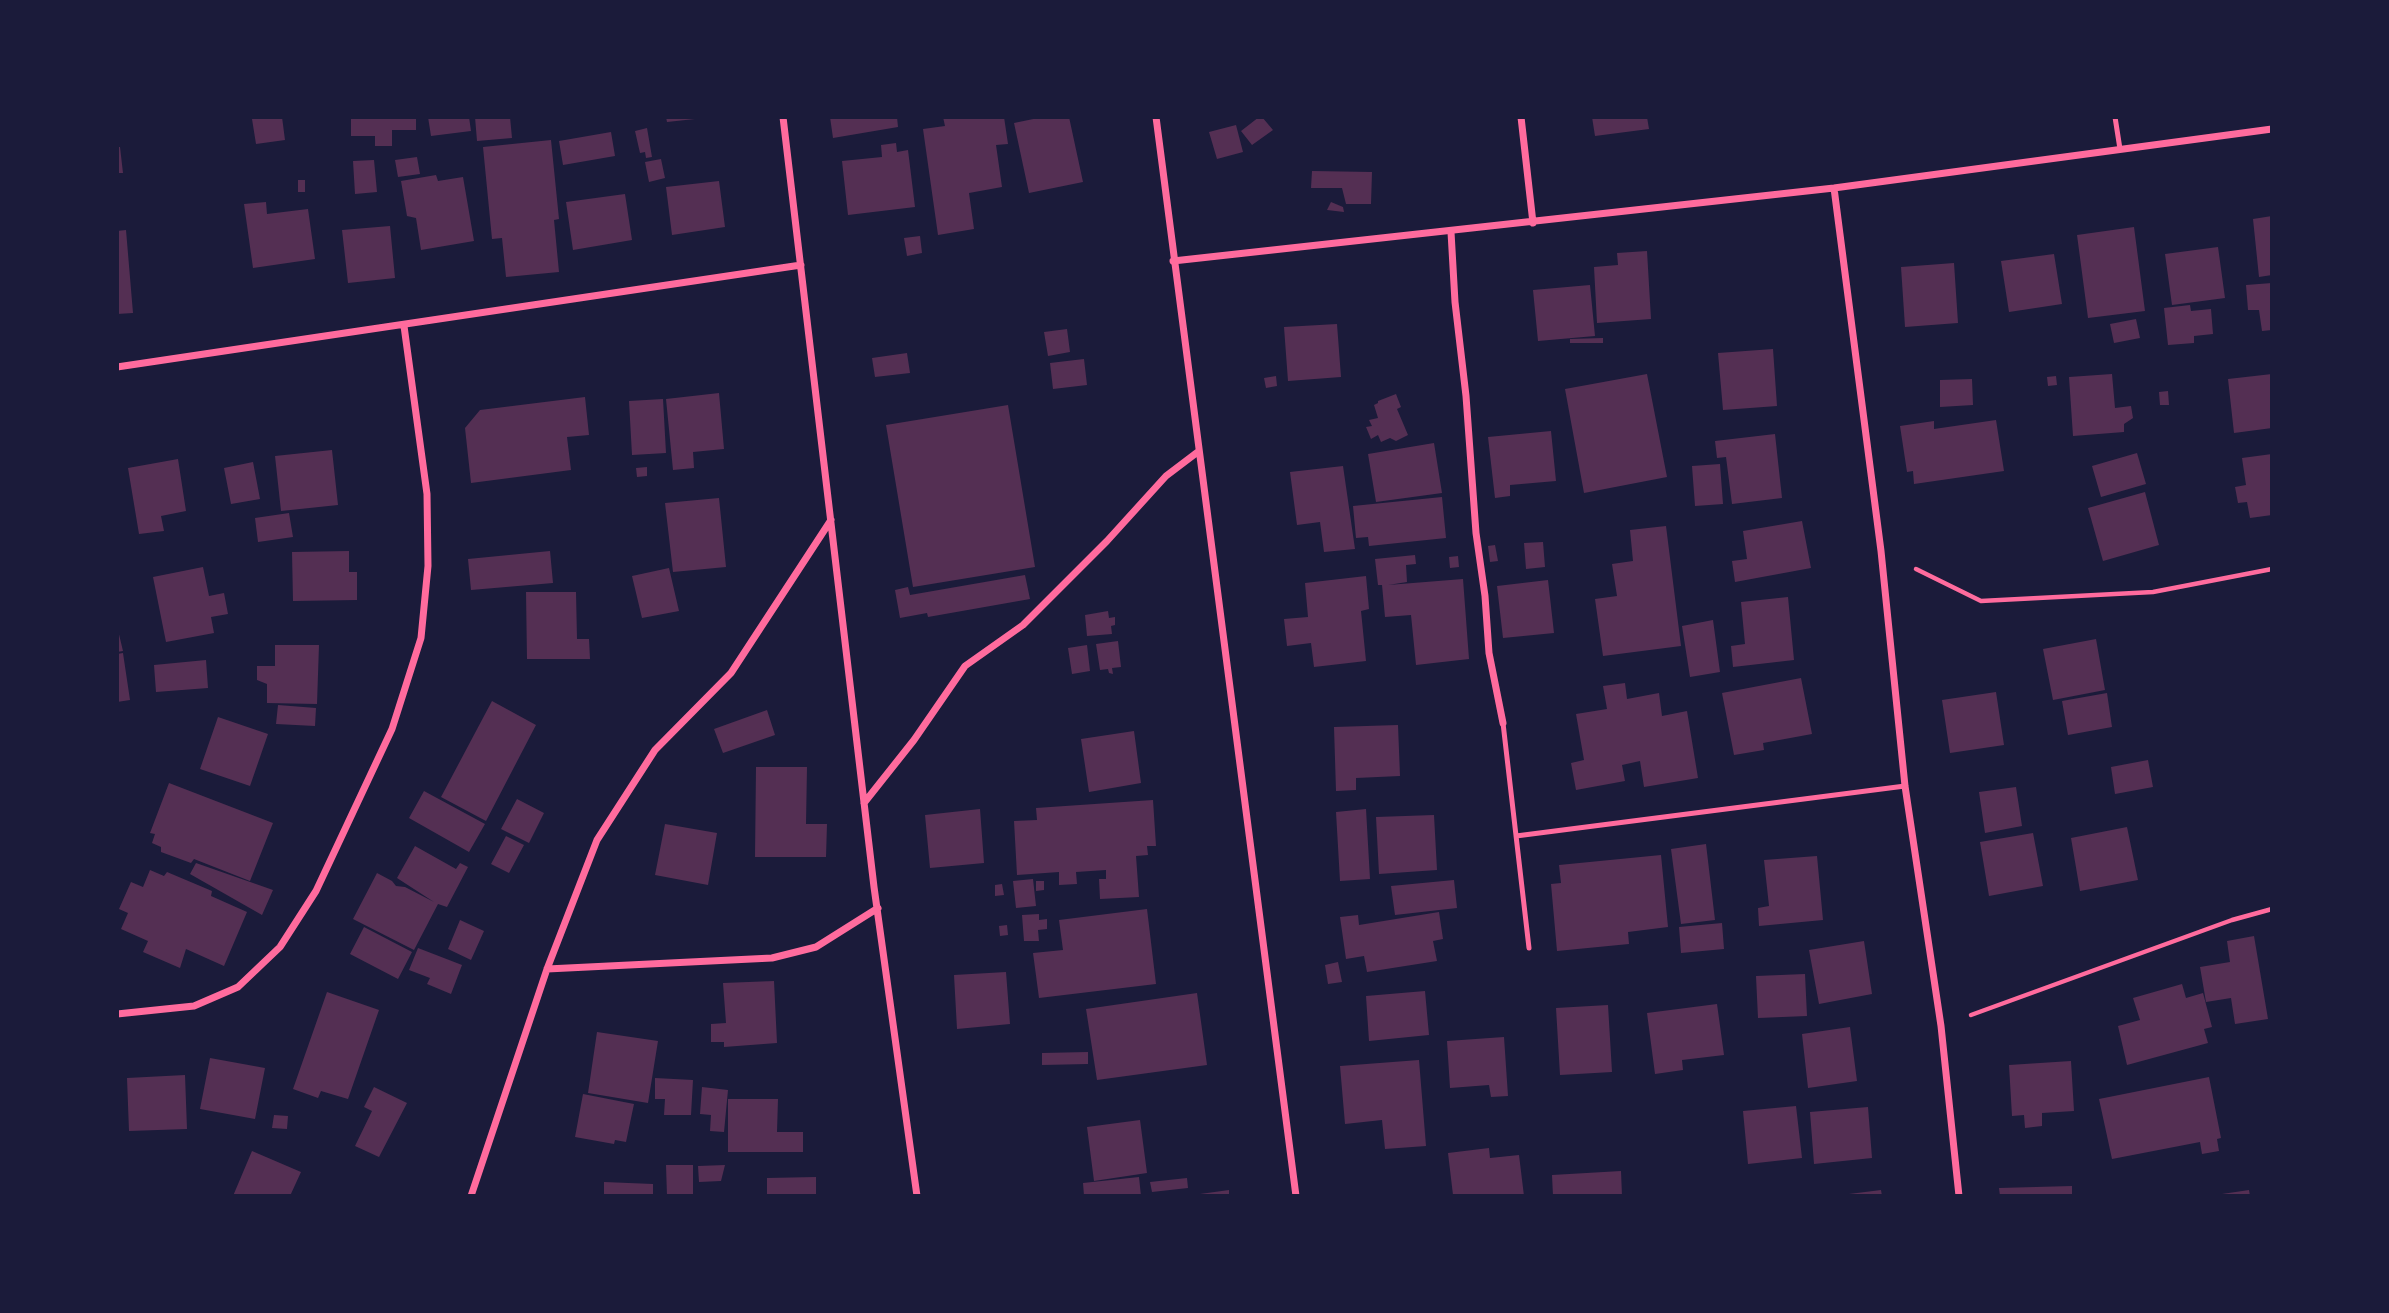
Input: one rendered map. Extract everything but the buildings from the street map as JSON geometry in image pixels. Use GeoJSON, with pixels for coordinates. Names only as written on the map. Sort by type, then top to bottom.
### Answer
{"type":"FeatureCollection","features":[{"type":"Feature","properties":{"kind":"street"},"geometry":{"type":"LineString","coordinates":[[783,117],[864,803],[917,1196]]}},
{"type":"Feature","properties":{"kind":"street"},"geometry":{"type":"LineString","coordinates":[[1156,117],[1296,1196]]}},
{"type":"Feature","properties":{"kind":"street"},"geometry":{"type":"LineString","coordinates":[[1521,117],[1533,223]]}},
{"type":"Feature","properties":{"kind":"street"},"geometry":{"type":"LineString","coordinates":[[1173,261],[1835,188],[2272,130]]}},
{"type":"Feature","properties":{"kind":"street"},"geometry":{"type":"LineString","coordinates":[[1835,188],[1881,551],[1905,786],[1941,1026],[1959,1196]]}},
{"type":"Feature","properties":{"kind":"street"},"geometry":{"type":"LineString","coordinates":[[1451,232],[1476,533],[1485,596],[1489,653],[1503,723]]}},
{"type":"Feature","properties":{"kind":"street"},"geometry":{"type":"LineString","coordinates":[[117,368],[801,265]]}},
{"type":"Feature","properties":{"kind":"street"},"geometry":{"type":"LineString","coordinates":[[117,1014],[194,1006],[238,987],[280,947],[316,891],[392,729],[421,638],[428,566],[427,494],[404,326]]}},
{"type":"Feature","properties":{"kind":"street"},"geometry":{"type":"LineString","coordinates":[[864,803],[914,740],[965,666],[1023,625],[1107,541],[1166,475],[1199,451]]}},
{"type":"Feature","properties":{"kind":"street"},"geometry":{"type":"LineString","coordinates":[[471,1196],[547,969],[597,840],[655,750],[731,673],[831,520]]}},
{"type":"Feature","properties":{"kind":"street"},"geometry":{"type":"LineString","coordinates":[[547,969],[772,958],[816,947],[878,908]]}},
{"type":"Feature","properties":{"kind":"lane"},"geometry":{"type":"LineString","coordinates":[[2115,117],[2120,149]]}},
{"type":"Feature","properties":{"kind":"lane"},"geometry":{"type":"LineString","coordinates":[[1503,723],[1529,948]]}},
{"type":"Feature","properties":{"kind":"lane"},"geometry":{"type":"LineString","coordinates":[[1516,836],[1905,786]]}},
{"type":"Feature","properties":{"kind":"path"},"geometry":{"type":"LineString","coordinates":[[1881,551],[1981,600],[2154,593],[2272,569]]}},
{"type":"Feature","properties":{"kind":"path"},"geometry":{"type":"LineString","coordinates":[[1941,1026],[2232,920],[2272,909]]}}]}
